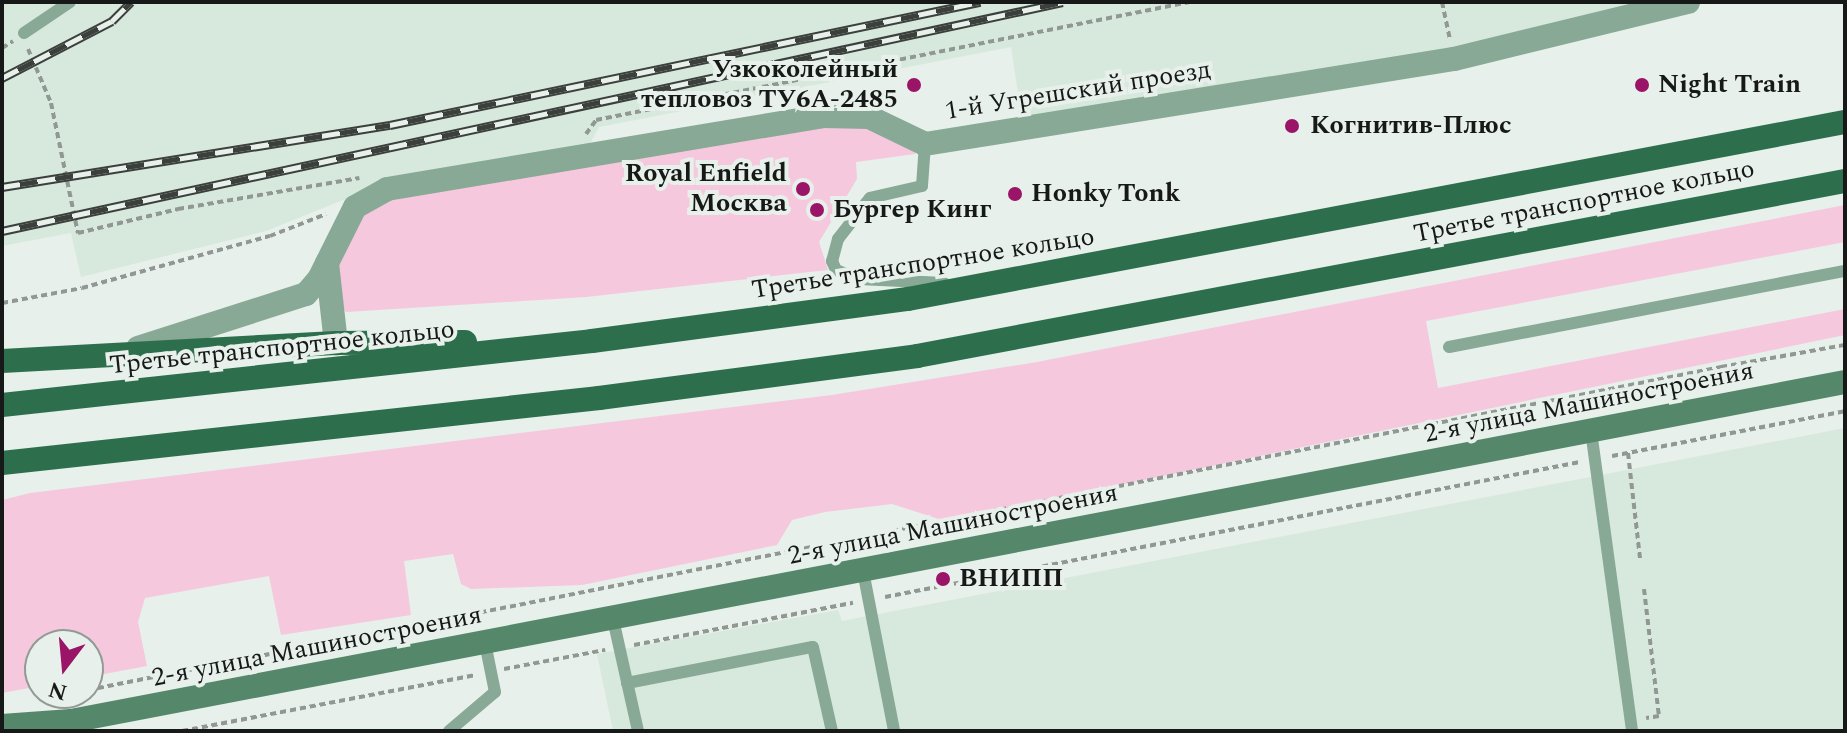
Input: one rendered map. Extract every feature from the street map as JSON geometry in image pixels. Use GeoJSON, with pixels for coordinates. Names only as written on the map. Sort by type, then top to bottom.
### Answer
{"type":"FeatureCollection","features":[{"type":"Feature","properties":{"kind":"main road","name":"Третье транспортное кольцо"},"geometry":{"type":"LineString","coordinates":[[2,405],[592,341],[987,285],[1845,122]]}},
{"type":"Feature","properties":{"kind":"main road","name":"Третье транспортное кольцо"},"geometry":{"type":"LineString","coordinates":[[2,463],[599,398],[917,356],[1845,181]]}},
{"type":"Feature","properties":{"kind":"main road"},"geometry":{"type":"LineString","coordinates":[[2,361],[336,343],[592,341]]}},
{"type":"Feature","properties":{"kind":"main road","name":"2-я улица Машиностроения"},"geometry":{"type":"LineString","coordinates":[[2,726],[60,726],[1845,382]]}},
{"type":"Feature","properties":{"kind":"main road"},"geometry":{"type":"LineString","coordinates":[[2,480],[95,454]]}},
{"type":"Feature","properties":{"kind":"main road"},"geometry":{"type":"LineString","coordinates":[[2,709],[60,726]]}},
{"type":"Feature","properties":{"kind":"street","name":"1-й Угрешский проезд"},"geometry":{"type":"LineString","coordinates":[[367,187],[387,189],[823,116],[869,117],[925,144],[1454,59],[1688,2]]}},
{"type":"Feature","properties":{"kind":"street"},"geometry":{"type":"LineString","coordinates":[[111,355],[195,333],[306,294],[327,263],[346,220],[367,187]]}},
{"type":"Feature","properties":{"kind":"street"},"geometry":{"type":"LineString","coordinates":[[327,263],[336,343]]}},
{"type":"Feature","properties":{"kind":"lane"},"geometry":{"type":"LineString","coordinates":[[24,33],[70,2]]}},
{"type":"Feature","properties":{"kind":"lane"},"geometry":{"type":"LineString","coordinates":[[925,144],[922,186],[870,198],[832,251],[836,270],[859,279],[987,285]]}},
{"type":"Feature","properties":{"kind":"lane"},"geometry":{"type":"LineString","coordinates":[[1449,347],[1845,271]]}},
{"type":"Feature","properties":{"kind":"lane"},"geometry":{"type":"LineString","coordinates":[[1591,431],[1631,726]]}},
{"type":"Feature","properties":{"kind":"lane"},"geometry":{"type":"LineString","coordinates":[[863,571],[894,731]]}},
{"type":"Feature","properties":{"kind":"lane"},"geometry":{"type":"LineString","coordinates":[[613,619],[638,731]]}},
{"type":"Feature","properties":{"kind":"lane"},"geometry":{"type":"LineString","coordinates":[[449,731],[495,692],[485,643]]}},
{"type":"Feature","properties":{"kind":"lane"},"geometry":{"type":"LineString","coordinates":[[627,683],[813,647],[832,731]]}},
{"type":"Feature","properties":{"kind":"path"},"geometry":{"type":"LineString","coordinates":[[582,139],[596,120],[1189,2]]}},
{"type":"Feature","properties":{"kind":"path"},"geometry":{"type":"LineString","coordinates":[[1442,2],[1449,33]]}},
{"type":"Feature","properties":{"kind":"path"},"geometry":{"type":"LineString","coordinates":[[24,33],[51,103],[78,233],[178,209],[367,187]]}},
{"type":"Feature","properties":{"kind":"path"},"geometry":{"type":"LineString","coordinates":[[2,303],[82,288],[270,236],[367,187]]}},
{"type":"Feature","properties":{"kind":"path"},"geometry":{"type":"LineString","coordinates":[[104,687],[1845,345]]}},
{"type":"Feature","properties":{"kind":"path"},"geometry":{"type":"LineString","coordinates":[[182,731],[1845,411]]}},
{"type":"Feature","properties":{"kind":"path"},"geometry":{"type":"LineString","coordinates":[[1628,453],[1640,558]]}},
{"type":"Feature","properties":{"kind":"path"},"geometry":{"type":"LineString","coordinates":[[1631,726],[1659,716],[1644,589]]}},
{"type":"Feature","properties":{"kind":"shaded area"},"geometry":{"type":"Polygon","coordinates":[[[2,2],[1654,2],[1457,49],[1023,126],[1011,47],[599,127],[588,147],[383,184],[266,231],[81,277],[71,233],[2,246],[2,2]]]}},
{"type":"Feature","properties":{"kind":"shaded area"},"geometry":{"type":"Polygon","coordinates":[[[850,120],[915,144],[915,154],[856,162],[857,179],[819,242],[828,270],[586,297],[346,312],[339,302],[335,286],[343,241],[375,202],[850,120]]]}},
{"type":"Feature","properties":{"kind":"shaded area"},"geometry":{"type":"Polygon","coordinates":[[[1845,205],[1845,242],[1426,321],[1438,388],[1845,309],[1845,335],[945,521],[892,504],[825,512],[792,520],[777,545],[582,585],[471,589],[461,584],[453,554],[404,561],[411,615],[281,635],[269,576],[145,598],[138,622],[147,666],[104,674],[104,629],[24,629],[24,689],[2,693],[2,500],[30,493],[832,395],[1037,362],[1845,205]]]}},
{"type":"Feature","properties":{"kind":"shaded area"},"geometry":{"type":"Polygon","coordinates":[[[1845,428],[1845,731],[613,731],[597,654],[838,610],[842,621],[1845,428]]]}},
{"type":"Feature","properties":{"kind":"railway"},"geometry":{"type":"LineString","coordinates":[[2,78],[112,21],[131,2]]}},
{"type":"Feature","properties":{"kind":"railway"},"geometry":{"type":"LineString","coordinates":[[2,187],[390,125],[980,2]]}},
{"type":"Feature","properties":{"kind":"railway"},"geometry":{"type":"LineString","coordinates":[[2,231],[1063,2]]}},
{"type":"Feature","properties":{"kind":"place","name":"Узкоколейный тепловоз ТУ6А-2485"},"geometry":{"type":"Point","coordinates":[914,85]}},
{"type":"Feature","properties":{"kind":"place","name":"Night Train"},"geometry":{"type":"Point","coordinates":[1642,85]}},
{"type":"Feature","properties":{"kind":"place","name":"Когнитив-Плюс"},"geometry":{"type":"Point","coordinates":[1292,126]}},
{"type":"Feature","properties":{"kind":"place","name":"Royal Enfield Москва"},"geometry":{"type":"Point","coordinates":[803,189]}},
{"type":"Feature","properties":{"kind":"place","name":"Honky Tonk"},"geometry":{"type":"Point","coordinates":[1015,194]}},
{"type":"Feature","properties":{"kind":"place","name":"Бургер Кинг"},"geometry":{"type":"Point","coordinates":[817,210]}},
{"type":"Feature","properties":{"kind":"place","name":"ВНИПП"},"geometry":{"type":"Point","coordinates":[943,579]}}]}
